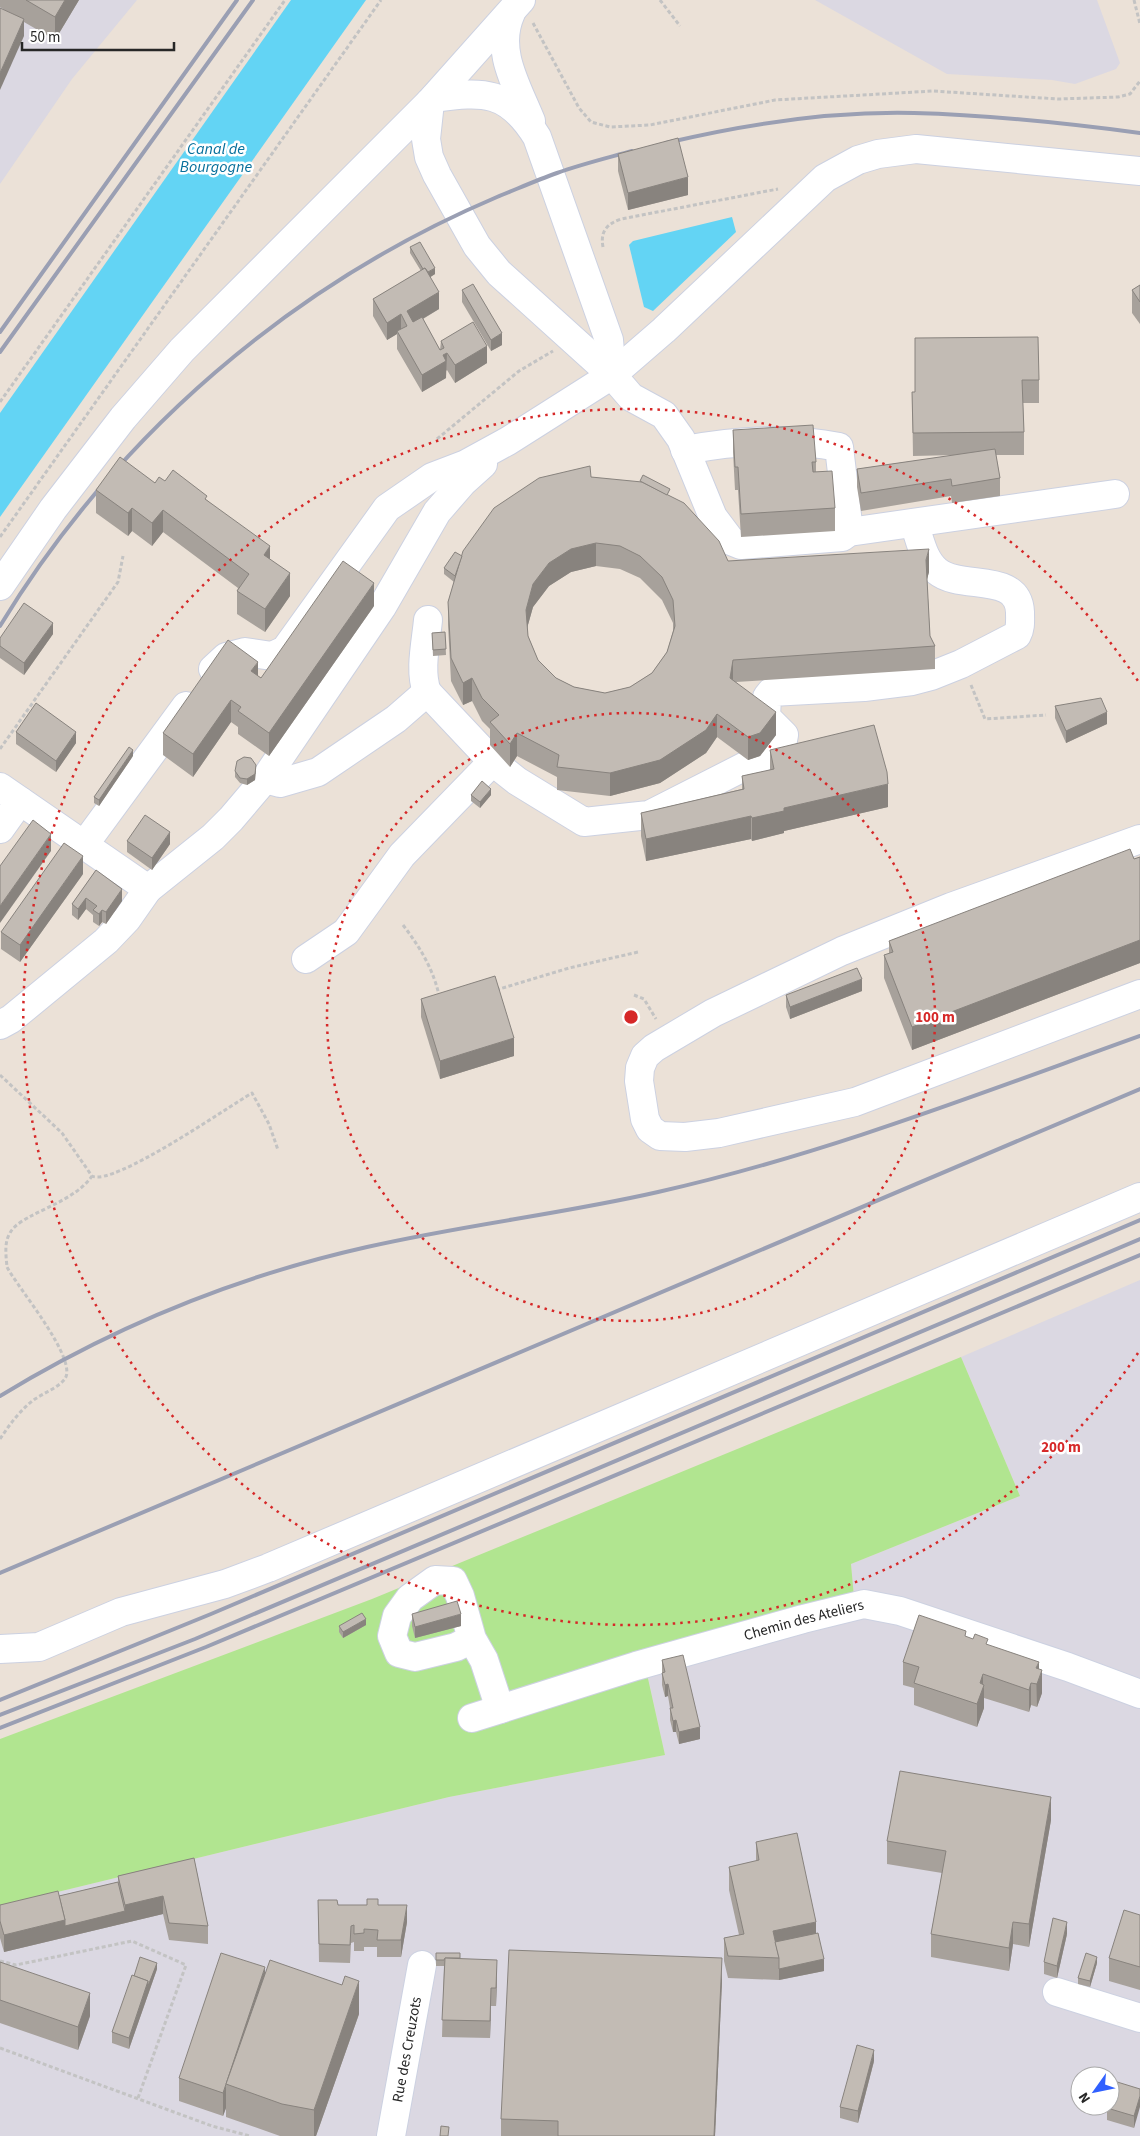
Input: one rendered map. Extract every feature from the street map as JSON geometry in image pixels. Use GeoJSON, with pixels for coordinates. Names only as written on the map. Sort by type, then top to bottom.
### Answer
{"type":"FeatureCollection","features":[{"type":"Feature","properties":{"kind":"street"},"geometry":{"type":"LineString","coordinates":[[0,586],[59,502],[123,418],[182,350],[432,100],[518,4]]}},
{"type":"Feature","properties":{"kind":"street"},"geometry":{"type":"LineString","coordinates":[[518,4],[504,33],[504,51],[537,137],[609,340],[612,375]]}},
{"type":"Feature","properties":{"kind":"street"},"geometry":{"type":"LineString","coordinates":[[432,100],[475,94],[498,99],[508,103],[517,111],[537,137]]}},
{"type":"Feature","properties":{"kind":"street"},"geometry":{"type":"LineString","coordinates":[[432,100],[426,139],[429,157],[468,232],[487,261],[612,375],[631,397],[664,415],[681,439],[713,517],[726,535],[736,544],[741,546],[842,537],[849,532],[1115,494]]}},
{"type":"Feature","properties":{"kind":"street"},"geometry":{"type":"LineString","coordinates":[[84,844],[214,667],[226,657],[245,652],[272,656],[285,650],[386,508],[432,478],[466,464],[508,441],[612,375],[664,330],[825,178],[858,160],[878,154],[916,149],[1140,171]]}},
{"type":"Feature","properties":{"kind":"street"},"geometry":{"type":"LineString","coordinates":[[685,450],[733,442],[778,440],[818,443],[839,447],[849,532]]}},
{"type":"Feature","properties":{"kind":"street"},"geometry":{"type":"LineString","coordinates":[[0,1025],[11,1019],[106,941],[127,919],[148,889],[213,837],[231,819],[265,779],[382,607],[437,512],[463,482],[508,441]]}},
{"type":"Feature","properties":{"kind":"street"},"geometry":{"type":"LineString","coordinates":[[428,620],[424,674],[424,684],[427,692],[517,781],[584,822],[649,815],[771,753],[777,748],[784,735],[766,717],[768,697],[772,692],[864,687],[912,681],[931,676],[961,664],[1017,635],[1020,621],[1018,600],[1013,593],[1004,587],[952,579],[936,571],[928,561],[914,522]]}},
{"type":"Feature","properties":{"kind":"street"},"geometry":{"type":"LineString","coordinates":[[265,779],[280,783],[318,772],[396,719],[427,692]]}},
{"type":"Feature","properties":{"kind":"street"},"geometry":{"type":"LineString","coordinates":[[306,960],[346,932],[402,855],[496,759]]}},
{"type":"Feature","properties":{"kind":"street"},"geometry":{"type":"LineString","coordinates":[[0,829],[10,794],[148,889]]}},
{"type":"Feature","properties":{"kind":"street"},"geometry":{"type":"LineString","coordinates":[[1140,839],[951,907],[842,951],[713,1013],[654,1048],[644,1056],[640,1068],[639,1081],[645,1119],[650,1129],[660,1136],[685,1137],[719,1133],[855,1102],[1140,994]]}},
{"type":"Feature","properties":{"kind":"street"},"geometry":{"type":"LineString","coordinates":[[0,1649],[39,1647],[121,1612],[225,1584],[268,1568],[1140,1197]]}},
{"type":"Feature","properties":{"kind":"street","name":"Chemin des Ateliers"},"geometry":{"type":"LineString","coordinates":[[472,1718],[636,1666],[803,1619],[864,1604],[900,1611],[1140,1694]]}},
{"type":"Feature","properties":{"kind":"street"},"geometry":{"type":"LineString","coordinates":[[472,1639],[484,1660],[500,1709]]}},
{"type":"Feature","properties":{"kind":"street","name":"Rue des Creuzots"},"geometry":{"type":"LineString","coordinates":[[391,2136],[422,1964]]}},
{"type":"Feature","properties":{"kind":"street"},"geometry":{"type":"LineString","coordinates":[[1057,1992],[1140,2018]]}},
{"type":"Feature","properties":{"kind":"path"},"geometry":{"type":"LineString","coordinates":[[0,402],[285,0]]}},
{"type":"Feature","properties":{"kind":"path"},"geometry":{"type":"LineString","coordinates":[[0,537],[381,0]]}},
{"type":"Feature","properties":{"kind":"path"},"geometry":{"type":"LineString","coordinates":[[660,0],[680,26]]}},
{"type":"Feature","properties":{"kind":"path"},"geometry":{"type":"LineString","coordinates":[[1134,0],[1140,24]]}},
{"type":"Feature","properties":{"kind":"path"},"geometry":{"type":"LineString","coordinates":[[518,4],[579,108],[591,122],[610,127],[650,125],[775,100],[933,91],[1058,99],[1118,97],[1130,94],[1140,81]]}},
{"type":"Feature","properties":{"kind":"path"},"geometry":{"type":"LineString","coordinates":[[604,254],[602,240],[605,228],[610,222],[621,218],[781,188]]}},
{"type":"Feature","properties":{"kind":"path"},"geometry":{"type":"LineString","coordinates":[[437,439],[520,371],[572,339]]}},
{"type":"Feature","properties":{"kind":"path"},"geometry":{"type":"LineString","coordinates":[[0,748],[118,582],[123,556]]}},
{"type":"Feature","properties":{"kind":"path"},"geometry":{"type":"LineString","coordinates":[[961,664],[985,719],[1046,715]]}},
{"type":"Feature","properties":{"kind":"path"},"geometry":{"type":"LineString","coordinates":[[403,926],[430,968],[441,1002]]}},
{"type":"Feature","properties":{"kind":"path"},"geometry":{"type":"LineString","coordinates":[[492,991],[569,968],[638,952]]}},
{"type":"Feature","properties":{"kind":"path"},"geometry":{"type":"LineString","coordinates":[[0,1075],[62,1133],[92,1176],[104,1178],[144,1160],[252,1092],[269,1124],[278,1150]]}},
{"type":"Feature","properties":{"kind":"path"},"geometry":{"type":"LineString","coordinates":[[0,1439],[20,1412],[34,1400],[64,1381],[68,1375],[68,1368],[57,1342],[7,1267],[8,1234],[24,1220],[78,1190],[92,1176]]}},
{"type":"Feature","properties":{"kind":"path"},"geometry":{"type":"LineString","coordinates":[[0,1961],[16,1965],[132,1941],[186,1965],[138,2098]]}},
{"type":"Feature","properties":{"kind":"path"},"geometry":{"type":"LineString","coordinates":[[0,2048],[212,2126],[250,2136]]}},
{"type":"Feature","properties":{"kind":"shaded area"},"geometry":{"type":"Polygon","coordinates":[[[0,0],[137,0],[72,79],[0,184],[0,0]]]}},
{"type":"Feature","properties":{"kind":"shaded area"},"geometry":{"type":"Polygon","coordinates":[[[815,0],[1097,0],[1120,63],[1116,69],[1075,84],[1052,80],[947,74],[815,0]]]}},
{"type":"Feature","properties":{"kind":"shaded area"},"geometry":{"type":"Polygon","coordinates":[[[1140,1280],[1140,2136],[0,2136],[0,1906],[449,1797],[665,1755],[646,1669],[854,1597],[851,1564],[1020,1496],[961,1357],[1140,1280]]]}},
{"type":"Feature","properties":{"kind":"green space"},"geometry":{"type":"Polygon","coordinates":[[[961,1357],[1020,1496],[851,1564],[854,1597],[643,1656],[665,1755],[449,1797],[0,1906],[0,1739],[372,1599],[961,1357]]]}},
{"type":"Feature","properties":{"kind":"water","name":"Canal de Bourgogne"},"geometry":{"type":"Polygon","coordinates":[[[291,0],[366,0],[0,517],[0,413],[291,0]]]}},
{"type":"Feature","properties":{"kind":"water"},"geometry":{"type":"Polygon","coordinates":[[[732,217],[736,232],[653,311],[644,307],[629,245],[633,241],[732,217]]]}},
{"type":"Feature","properties":{"kind":"building"},"geometry":{"type":"Polygon","coordinates":[[[26,0],[65,0],[55,17],[26,0]]]}},
{"type":"Feature","properties":{"kind":"building"},"geometry":{"type":"Polygon","coordinates":[[[0,8],[24,19],[0,73],[0,8]]]}},
{"type":"Feature","properties":{"kind":"building"},"geometry":{"type":"Polygon","coordinates":[[[678,138],[688,177],[628,193],[618,154],[678,138]]]}},
{"type":"Feature","properties":{"kind":"building"},"geometry":{"type":"Polygon","coordinates":[[[420,242],[435,268],[428,272],[425,268],[423,269],[410,247],[420,242]]]}},
{"type":"Feature","properties":{"kind":"building"},"geometry":{"type":"Polygon","coordinates":[[[425,268],[439,292],[407,311],[413,322],[422,317],[440,350],[444,348],[441,341],[473,322],[487,346],[455,365],[447,353],[443,355],[446,361],[422,375],[397,331],[407,326],[401,314],[387,323],[373,299],[425,268]]]}},
{"type":"Feature","properties":{"kind":"building"},"geometry":{"type":"Polygon","coordinates":[[[473,284],[502,333],[491,340],[462,290],[473,284]]]}},
{"type":"Feature","properties":{"kind":"building"},"geometry":{"type":"Polygon","coordinates":[[[1140,285],[1140,302],[1132,290],[1140,285]]]}},
{"type":"Feature","properties":{"kind":"building"},"geometry":{"type":"Polygon","coordinates":[[[1038,337],[1039,380],[1022,380],[1024,432],[913,433],[912,392],[915,392],[915,338],[1038,337]]]}},
{"type":"Feature","properties":{"kind":"building"},"geometry":{"type":"Polygon","coordinates":[[[813,425],[816,462],[812,462],[813,472],[832,471],[835,508],[741,514],[738,467],[735,467],[733,430],[813,425]]]}},
{"type":"Feature","properties":{"kind":"building"},"geometry":{"type":"Polygon","coordinates":[[[995,449],[1000,478],[952,486],[951,479],[861,493],[857,469],[995,449]]]}},
{"type":"Feature","properties":{"kind":"building"},"geometry":{"type":"Polygon","coordinates":[[[120,457],[155,483],[159,477],[165,481],[173,470],[207,496],[205,499],[270,546],[264,555],[290,573],[265,609],[237,591],[249,574],[163,510],[152,523],[132,508],[128,513],[96,490],[120,457]]]}},
{"type":"Feature","properties":{"kind":"building"},"geometry":{"type":"Polygon","coordinates":[[[590,466],[591,477],[642,482],[684,503],[719,541],[728,561],[929,549],[926,560],[930,636],[935,646],[733,660],[730,678],[776,712],[760,733],[748,737],[717,714],[706,730],[660,760],[610,773],[557,767],[559,755],[517,733],[510,744],[490,722],[499,715],[482,698],[472,678],[463,683],[451,658],[448,602],[463,551],[494,508],[539,478],[590,466]],[[596,543],[571,549],[549,563],[533,584],[526,610],[528,636],[538,660],[556,678],[574,687],[605,693],[630,687],[652,673],[667,652],[675,626],[673,600],[662,577],[640,556],[620,546],[596,543]]]}},
{"type":"Feature","properties":{"kind":"building"},"geometry":{"type":"Polygon","coordinates":[[[643,475],[670,489],[667,495],[640,481],[643,475]]]}},
{"type":"Feature","properties":{"kind":"building"},"geometry":{"type":"Polygon","coordinates":[[[455,552],[462,556],[455,576],[444,568],[455,552]]]}},
{"type":"Feature","properties":{"kind":"building"},"geometry":{"type":"Polygon","coordinates":[[[343,561],[374,583],[269,733],[238,711],[241,707],[231,700],[193,754],[163,733],[228,640],[258,662],[251,671],[261,678],[343,561]]]}},
{"type":"Feature","properties":{"kind":"building"},"geometry":{"type":"Polygon","coordinates":[[[24,603],[53,623],[24,663],[0,646],[0,638],[24,603]]]}},
{"type":"Feature","properties":{"kind":"building"},"geometry":{"type":"Polygon","coordinates":[[[445,632],[446,649],[433,650],[432,633],[445,632]]]}},
{"type":"Feature","properties":{"kind":"building"},"geometry":{"type":"Polygon","coordinates":[[[1101,698],[1107,712],[1066,731],[1055,706],[1101,698]]]}},
{"type":"Feature","properties":{"kind":"building"},"geometry":{"type":"Polygon","coordinates":[[[36,703],[76,732],[56,761],[16,732],[36,703]]]}},
{"type":"Feature","properties":{"kind":"building"},"geometry":{"type":"Polygon","coordinates":[[[874,725],[887,772],[888,784],[784,808],[784,811],[752,818],[751,816],[646,839],[641,813],[744,789],[742,776],[774,769],[770,750],[874,725]]]}},
{"type":"Feature","properties":{"kind":"building"},"geometry":{"type":"Polygon","coordinates":[[[129,747],[133,750],[99,800],[94,797],[129,747]]]}},
{"type":"Feature","properties":{"kind":"building"},"geometry":{"type":"Polygon","coordinates":[[[244,757],[251,758],[256,765],[255,774],[247,779],[240,778],[235,771],[237,761],[244,757]]]}},
{"type":"Feature","properties":{"kind":"building"},"geometry":{"type":"Polygon","coordinates":[[[482,781],[491,789],[480,802],[471,795],[482,781]]]}},
{"type":"Feature","properties":{"kind":"building"},"geometry":{"type":"Polygon","coordinates":[[[145,815],[170,832],[152,858],[127,841],[145,815]]]}},
{"type":"Feature","properties":{"kind":"building"},"geometry":{"type":"Polygon","coordinates":[[[33,820],[51,834],[0,906],[0,866],[33,820]]]}},
{"type":"Feature","properties":{"kind":"building"},"geometry":{"type":"Polygon","coordinates":[[[64,843],[83,856],[20,945],[1,932],[64,843]]]}},
{"type":"Feature","properties":{"kind":"building"},"geometry":{"type":"Polygon","coordinates":[[[1130,849],[1134,859],[1140,857],[1140,940],[912,1027],[884,955],[893,952],[889,941],[1130,849]]]}},
{"type":"Feature","properties":{"kind":"building"},"geometry":{"type":"Polygon","coordinates":[[[96,870],[122,889],[106,912],[102,910],[99,914],[93,910],[97,906],[86,898],[78,909],[72,904],[96,870]]]}},
{"type":"Feature","properties":{"kind":"building"},"geometry":{"type":"Polygon","coordinates":[[[857,968],[862,979],[790,1007],[786,995],[857,968]]]}},
{"type":"Feature","properties":{"kind":"building"},"geometry":{"type":"Polygon","coordinates":[[[495,976],[514,1038],[440,1061],[421,999],[495,976]]]}},
{"type":"Feature","properties":{"kind":"building"},"geometry":{"type":"Polygon","coordinates":[[[457,1601],[461,1614],[415,1627],[412,1614],[457,1601]]]}},
{"type":"Feature","properties":{"kind":"building"},"geometry":{"type":"Polygon","coordinates":[[[362,1613],[366,1619],[343,1632],[339,1626],[362,1613]]]}},
{"type":"Feature","properties":{"kind":"building"},"geometry":{"type":"Polygon","coordinates":[[[919,1615],[966,1631],[965,1636],[973,1639],[975,1634],[988,1639],[986,1644],[1039,1662],[1036,1668],[1042,1670],[1037,1684],[1031,1683],[1029,1690],[983,1674],[980,1683],[984,1685],[977,1704],[914,1683],[919,1667],[903,1662],[919,1615]]]}},
{"type":"Feature","properties":{"kind":"building"},"geometry":{"type":"Polygon","coordinates":[[[683,1655],[700,1727],[679,1732],[676,1720],[673,1721],[670,1708],[673,1708],[668,1684],[665,1685],[662,1673],[665,1672],[662,1660],[683,1655]]]}},
{"type":"Feature","properties":{"kind":"building"},"geometry":{"type":"Polygon","coordinates":[[[900,1771],[1051,1797],[1029,1924],[1013,1922],[1009,1948],[931,1934],[946,1851],[887,1841],[900,1771]]]}},
{"type":"Feature","properties":{"kind":"building"},"geometry":{"type":"Polygon","coordinates":[[[797,1833],[816,1922],[773,1931],[779,1958],[728,1956],[724,1938],[744,1934],[729,1867],[759,1860],[756,1842],[797,1833]]]}},
{"type":"Feature","properties":{"kind":"building"},"geometry":{"type":"Polygon","coordinates":[[[194,1858],[208,1926],[169,1923],[163,1896],[125,1905],[118,1876],[194,1858]]]}},
{"type":"Feature","properties":{"kind":"building"},"geometry":{"type":"Polygon","coordinates":[[[118,1882],[125,1911],[65,1926],[59,1896],[118,1882]]]}},
{"type":"Feature","properties":{"kind":"building"},"geometry":{"type":"Polygon","coordinates":[[[58,1891],[65,1920],[4,1935],[0,1921],[0,1905],[58,1891]]]}},
{"type":"Feature","properties":{"kind":"building"},"geometry":{"type":"Polygon","coordinates":[[[367,1899],[378,1899],[378,1905],[407,1905],[401,1940],[377,1940],[378,1930],[364,1929],[364,1933],[354,1934],[354,1925],[351,1926],[350,1945],[319,1944],[318,1900],[337,1900],[338,1905],[367,1905],[367,1899]]]}},
{"type":"Feature","properties":{"kind":"building"},"geometry":{"type":"Polygon","coordinates":[[[1124,1910],[1140,1915],[1140,1967],[1109,1958],[1124,1910]]]}},
{"type":"Feature","properties":{"kind":"building"},"geometry":{"type":"Polygon","coordinates":[[[1053,1918],[1067,1922],[1057,1966],[1044,1962],[1053,1918]]]}},
{"type":"Feature","properties":{"kind":"building"},"geometry":{"type":"Polygon","coordinates":[[[818,1933],[824,1959],[779,1969],[779,1958],[775,1942],[818,1933]]]}},
{"type":"Feature","properties":{"kind":"building"},"geometry":{"type":"Polygon","coordinates":[[[509,1950],[722,1958],[714,2136],[558,2136],[558,2121],[501,2119],[509,1950]]]}},
{"type":"Feature","properties":{"kind":"building"},"geometry":{"type":"Polygon","coordinates":[[[221,1953],[265,1967],[223,2093],[179,2078],[221,1953]]]}},
{"type":"Feature","properties":{"kind":"building"},"geometry":{"type":"Polygon","coordinates":[[[436,1953],[460,1953],[460,1958],[436,1960],[436,1953]]]}},
{"type":"Feature","properties":{"kind":"building"},"geometry":{"type":"Polygon","coordinates":[[[1086,1953],[1097,1957],[1090,1981],[1078,1978],[1086,1953]]]}},
{"type":"Feature","properties":{"kind":"building"},"geometry":{"type":"Polygon","coordinates":[[[140,1957],[157,1963],[148,1986],[148,1981],[134,1976],[140,1957]]]}},
{"type":"Feature","properties":{"kind":"building"},"geometry":{"type":"Polygon","coordinates":[[[445,1958],[497,1960],[496,1988],[491,1988],[490,2021],[442,2020],[445,1958]]]}},
{"type":"Feature","properties":{"kind":"building"},"geometry":{"type":"Polygon","coordinates":[[[270,1960],[342,1985],[345,1976],[359,1981],[314,2110],[282,2104],[226,2084],[270,1960]]]}},
{"type":"Feature","properties":{"kind":"building"},"geometry":{"type":"Polygon","coordinates":[[[0,1962],[90,1993],[78,2027],[0,2000],[0,1962]]]}},
{"type":"Feature","properties":{"kind":"building"},"geometry":{"type":"Polygon","coordinates":[[[132,1975],[148,1981],[129,2038],[112,2032],[132,1975]]]}},
{"type":"Feature","properties":{"kind":"building"},"geometry":{"type":"Polygon","coordinates":[[[857,2045],[874,2050],[858,2111],[840,2107],[857,2045]]]}},
{"type":"Feature","properties":{"kind":"building"},"geometry":{"type":"Polygon","coordinates":[[[1120,2083],[1140,2089],[1140,2096],[1134,2116],[1120,2112],[1120,2083]]]}},
{"type":"Feature","properties":{"kind":"building"},"geometry":{"type":"Polygon","coordinates":[[[441,2126],[449,2127],[448,2136],[440,2136],[441,2126]]]}},
{"type":"Feature","properties":{"kind":"railway"},"geometry":{"type":"LineString","coordinates":[[0,332],[237,0]]}},
{"type":"Feature","properties":{"kind":"railway"},"geometry":{"type":"LineString","coordinates":[[0,352],[253,0]]}},
{"type":"Feature","properties":{"kind":"railway"},"geometry":{"type":"LineString","coordinates":[[666,143],[727,130],[789,120],[883,113],[942,114],[999,118],[1140,133]]}},
{"type":"Feature","properties":{"kind":"railway"},"geometry":{"type":"LineString","coordinates":[[0,626],[46,556],[98,491],[154,429],[215,372],[280,321],[349,274],[422,233],[497,197],[542,179],[632,151]]}},
{"type":"Feature","properties":{"kind":"railway"},"geometry":{"type":"LineString","coordinates":[[0,1396],[43,1371],[132,1326],[178,1306],[271,1273],[319,1259],[403,1239],[622,1200],[720,1177],[901,1122],[1140,1036]]}},
{"type":"Feature","properties":{"kind":"railway"},"geometry":{"type":"LineString","coordinates":[[0,1573],[1140,1089]]}},
{"type":"Feature","properties":{"kind":"railway"},"geometry":{"type":"LineString","coordinates":[[0,1700],[211,1614],[1140,1220]]}},
{"type":"Feature","properties":{"kind":"railway"},"geometry":{"type":"LineString","coordinates":[[0,1715],[195,1639],[1140,1239]]}},
{"type":"Feature","properties":{"kind":"railway"},"geometry":{"type":"LineString","coordinates":[[0,1728],[206,1647],[1140,1255]]}}]}
